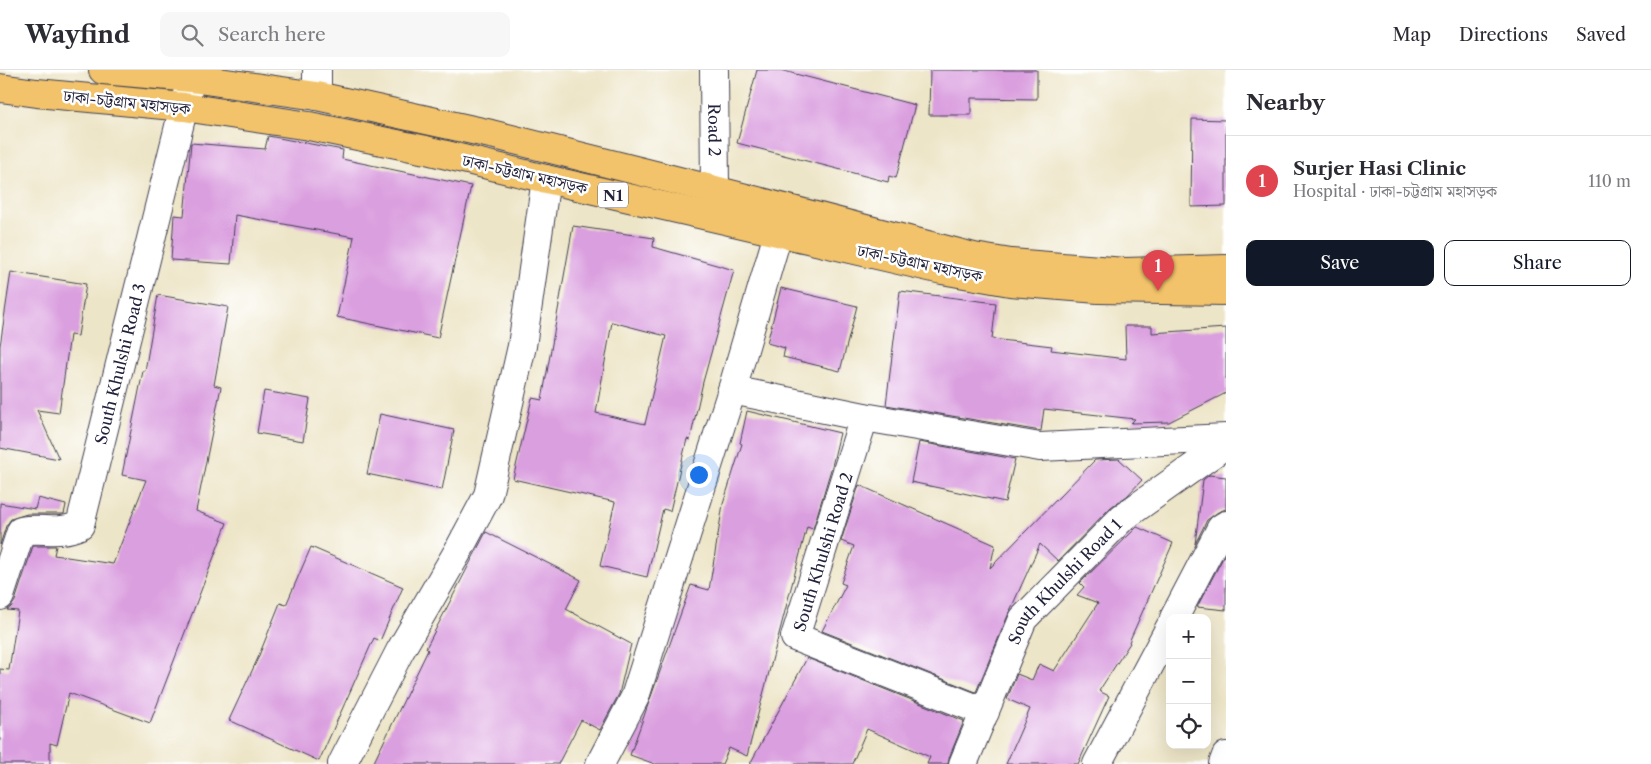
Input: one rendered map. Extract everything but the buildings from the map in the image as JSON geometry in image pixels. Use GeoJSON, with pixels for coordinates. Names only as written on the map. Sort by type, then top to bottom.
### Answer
{"type":"FeatureCollection","features":[{"type":"Feature","properties":{"kind":"highway","name":"ঢাকা-চট্টগ্রাম মহাসড়ক"},"geometry":{"type":"LineString","coordinates":[[103,70],[191,78],[317,83],[491,134],[715,190],[781,220],[942,270],[1010,282],[1098,290],[1226,291]]}},
{"type":"Feature","properties":{"kind":"highway","name":"ঢাকা-চট্টগ্রাম মহাসড়ক"},"geometry":{"type":"LineString","coordinates":[[0,88],[184,107],[309,126],[426,150],[546,179],[1011,263],[1125,272],[1226,269]]}},
{"type":"Feature","properties":{"kind":"street","name":"Road 2"},"geometry":{"type":"LineString","coordinates":[[714,70],[715,190]]}},
{"type":"Feature","properties":{"kind":"street","name":"South Khulshi Road 3"},"geometry":{"type":"LineString","coordinates":[[0,596],[21,531],[33,529],[68,530],[80,526],[191,78]]}},
{"type":"Feature","properties":{"kind":"street"},"geometry":{"type":"LineString","coordinates":[[342,764],[400,651],[488,495],[522,346],[546,179]]}},
{"type":"Feature","properties":{"kind":"street"},"geometry":{"type":"LineString","coordinates":[[600,764],[635,697],[732,390],[781,220]]}},
{"type":"Feature","properties":{"kind":"street"},"geometry":{"type":"LineString","coordinates":[[732,390],[864,417],[1040,447],[1226,438]]}},
{"type":"Feature","properties":{"kind":"street","name":"South Khulshi Road 2"},"geometry":{"type":"LineString","coordinates":[[864,417],[796,637],[985,712]]}},
{"type":"Feature","properties":{"kind":"street","name":"South Khulshi Road 1"},"geometry":{"type":"LineString","coordinates":[[963,764],[1023,619],[1122,518],[1226,444]]}},
{"type":"Feature","properties":{"kind":"street"},"geometry":{"type":"LineString","coordinates":[[1176,614],[1221,528],[1226,525]]}},
{"type":"Feature","properties":{"kind":"street"},"geometry":{"type":"LineString","coordinates":[[1097,764],[1166,634]]}},
{"type":"Feature","properties":{"kind":"street"},"geometry":{"type":"LineString","coordinates":[[1223,764],[1226,756]]}},
{"type":"Feature","properties":{"kind":"place","name":"Surjer Hasi Clinic"},"geometry":{"type":"Point","coordinates":[1158,291]}}]}
